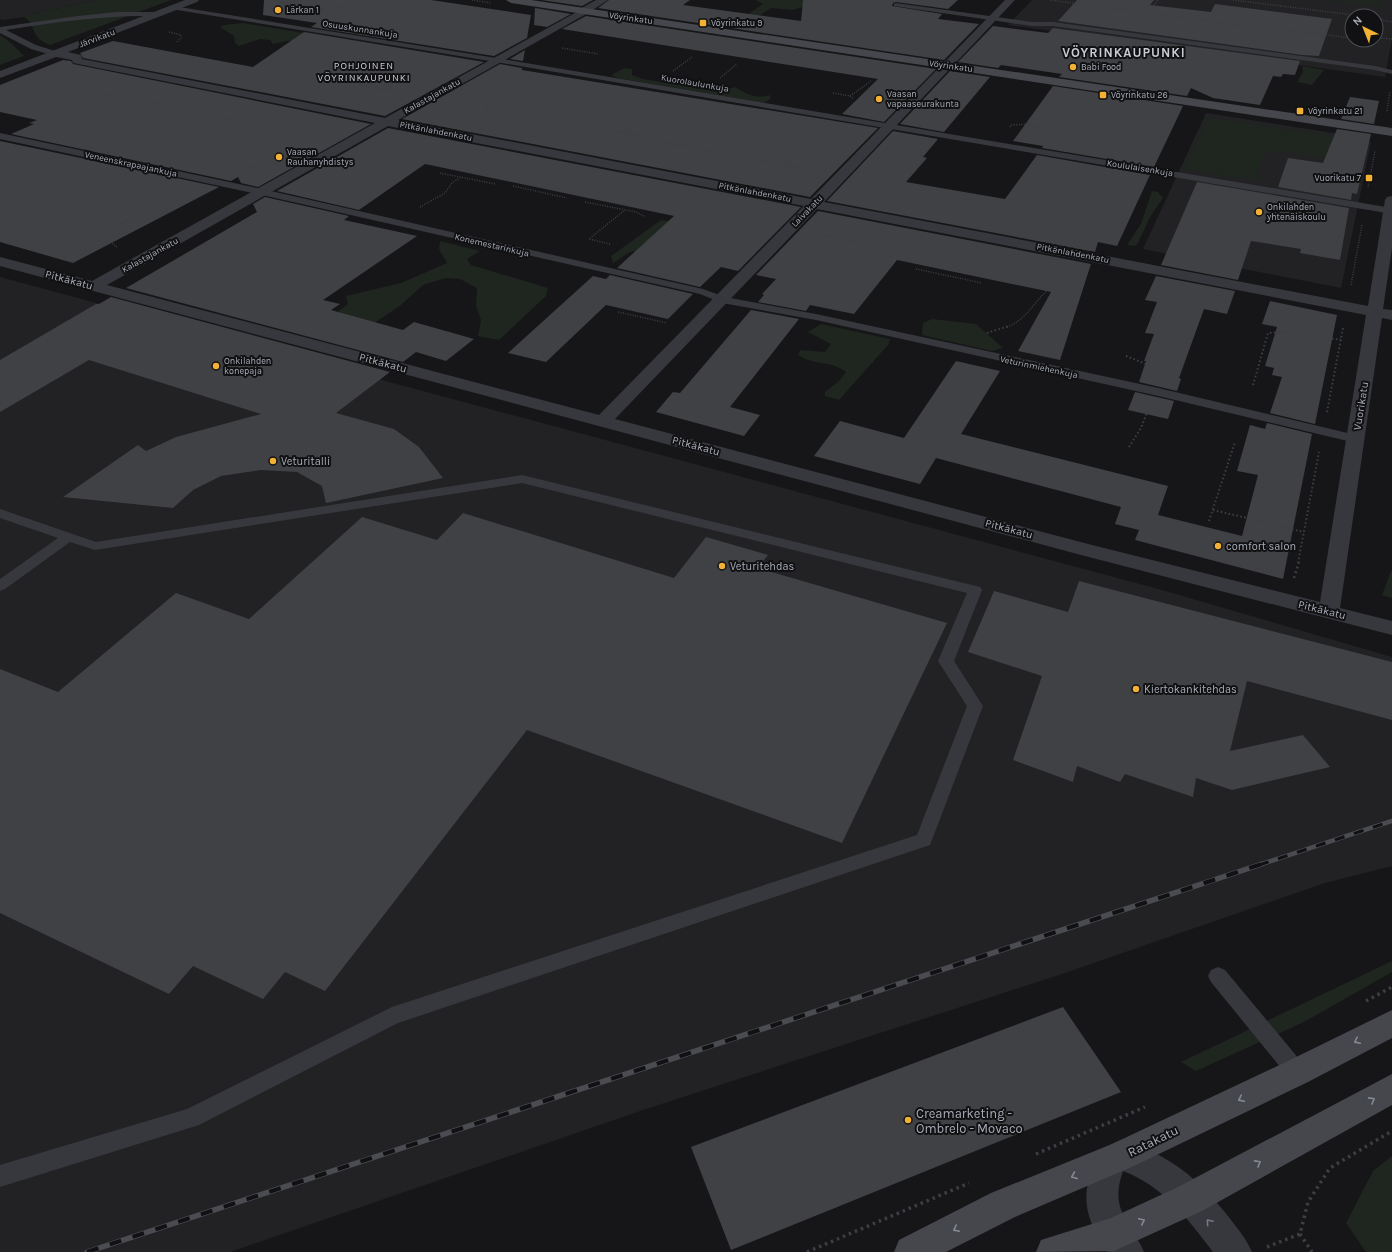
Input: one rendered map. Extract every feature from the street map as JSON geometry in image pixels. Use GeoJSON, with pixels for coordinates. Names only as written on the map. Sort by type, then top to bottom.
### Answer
{"type":"FeatureCollection","features":[{"type":"Feature","properties":{"kind":"main road","name":"Vöyrinkatu"},"geometry":{"type":"LineString","coordinates":[[511,0],[1392,132]]}},
{"type":"Feature","properties":{"kind":"main road","name":"Ratakatu"},"geometry":{"type":"LineString","coordinates":[[910,1252],[1003,1205],[1117,1158],[1297,1072],[1392,1023]]}},
{"type":"Feature","properties":{"kind":"main road"},"geometry":{"type":"LineString","coordinates":[[1052,1252],[1121,1243],[1190,1200],[1392,1090]]}},
{"type":"Feature","properties":{"kind":"street","name":"Järvikatu"},"geometry":{"type":"LineString","coordinates":[[0,75],[194,0]]}},
{"type":"Feature","properties":{"kind":"street","name":"Kalastajankatu"},"geometry":{"type":"LineString","coordinates":[[94,286],[603,0]]}},
{"type":"Feature","properties":{"kind":"street","name":"Laivakatu"},"geometry":{"type":"LineString","coordinates":[[603,421],[722,300],[1010,0]]}},
{"type":"Feature","properties":{"kind":"street","name":"Pitkänlahdenkatu"},"geometry":{"type":"LineString","coordinates":[[55,54],[77,58],[77,61],[117,68],[128,72],[1384,313]]}},
{"type":"Feature","properties":{"kind":"street","name":"Vuorikatu"},"geometry":{"type":"LineString","coordinates":[[1329,612],[1356,439],[1384,313],[1391,207]]}},
{"type":"Feature","properties":{"kind":"street","name":"Pitkäkatu"},"geometry":{"type":"LineString","coordinates":[[0,261],[1392,628]]}},
{"type":"Feature","properties":{"kind":"street"},"geometry":{"type":"LineString","coordinates":[[1121,1243],[1103,1207],[1102,1184],[1117,1158],[1147,1164],[1168,1177],[1190,1200],[1249,1250]]}},
{"type":"Feature","properties":{"kind":"lane"},"geometry":{"type":"LineString","coordinates":[[896,5],[1032,24],[1053,24],[1374,68],[1392,72]]}},
{"type":"Feature","properties":{"kind":"lane","name":"Osuuskunnankuja"},"geometry":{"type":"LineString","coordinates":[[173,8],[496,60]]}},
{"type":"Feature","properties":{"kind":"lane"},"geometry":{"type":"LineString","coordinates":[[0,30],[65,20],[156,14]]}},
{"type":"Feature","properties":{"kind":"lane"},"geometry":{"type":"LineString","coordinates":[[0,30],[20,39],[30,46],[55,54]]}},
{"type":"Feature","properties":{"kind":"lane","name":"Kuorolaulunkuja"},"geometry":{"type":"LineString","coordinates":[[496,60],[890,126]]}},
{"type":"Feature","properties":{"kind":"lane","name":"Koululaisenkuja"},"geometry":{"type":"LineString","coordinates":[[890,126],[1391,207]]}},
{"type":"Feature","properties":{"kind":"lane","name":"Veneenskrapaajankuja"},"geometry":{"type":"LineString","coordinates":[[0,136],[262,192]]}},
{"type":"Feature","properties":{"kind":"lane","name":"Konemestarinkuja"},"geometry":{"type":"LineString","coordinates":[[262,192],[703,292],[722,300]]}},
{"type":"Feature","properties":{"kind":"lane","name":"Veturinmiehenkuja"},"geometry":{"type":"LineString","coordinates":[[722,300],[816,317],[1154,391],[1356,439]]}},
{"type":"Feature","properties":{"kind":"lane"},"geometry":{"type":"LineString","coordinates":[[0,513],[95,546],[522,479],[975,590],[946,661],[975,706],[924,840],[392,1016],[191,1118],[0,1176]]}},
{"type":"Feature","properties":{"kind":"lane"},"geometry":{"type":"LineString","coordinates":[[0,586],[68,537]]}},
{"type":"Feature","properties":{"kind":"lane"},"geometry":{"type":"LineString","coordinates":[[1218,976],[1297,1072]]}},
{"type":"Feature","properties":{"kind":"path"},"geometry":{"type":"LineString","coordinates":[[271,0],[289,2],[331,11]]}},
{"type":"Feature","properties":{"kind":"path"},"geometry":{"type":"LineString","coordinates":[[289,2],[295,0]]}},
{"type":"Feature","properties":{"kind":"path"},"geometry":{"type":"LineString","coordinates":[[1050,0],[1144,13]]}},
{"type":"Feature","properties":{"kind":"path"},"geometry":{"type":"LineString","coordinates":[[1154,5],[1158,0]]}},
{"type":"Feature","properties":{"kind":"path"},"geometry":{"type":"LineString","coordinates":[[1233,0],[1344,14]]}},
{"type":"Feature","properties":{"kind":"path"},"geometry":{"type":"LineString","coordinates":[[1155,14],[1240,25]]}},
{"type":"Feature","properties":{"kind":"path"},"geometry":{"type":"LineString","coordinates":[[472,40],[509,20]]}},
{"type":"Feature","properties":{"kind":"path"},"geometry":{"type":"LineString","coordinates":[[1249,26],[1344,37]]}},
{"type":"Feature","properties":{"kind":"path"},"geometry":{"type":"LineString","coordinates":[[167,32],[181,35],[181,38],[177,42]]}},
{"type":"Feature","properties":{"kind":"path"},"geometry":{"type":"LineString","coordinates":[[561,48],[598,54]]}},
{"type":"Feature","properties":{"kind":"path"},"geometry":{"type":"LineString","coordinates":[[669,74],[692,57]]}},
{"type":"Feature","properties":{"kind":"path"},"geometry":{"type":"LineString","coordinates":[[718,79],[737,64]]}},
{"type":"Feature","properties":{"kind":"path"},"geometry":{"type":"LineString","coordinates":[[390,91],[391,82],[401,74],[417,66]]}},
{"type":"Feature","properties":{"kind":"path"},"geometry":{"type":"LineString","coordinates":[[850,96],[871,81]]}},
{"type":"Feature","properties":{"kind":"path"},"geometry":{"type":"LineString","coordinates":[[359,85],[398,92]]}},
{"type":"Feature","properties":{"kind":"path"},"geometry":{"type":"LineString","coordinates":[[1386,114],[1391,85]]}},
{"type":"Feature","properties":{"kind":"path"},"geometry":{"type":"LineString","coordinates":[[92,90],[122,97]]}},
{"type":"Feature","properties":{"kind":"path"},"geometry":{"type":"LineString","coordinates":[[494,126],[497,121],[493,115],[485,110],[502,98]]}},
{"type":"Feature","properties":{"kind":"path"},"geometry":{"type":"LineString","coordinates":[[151,102],[176,107]]}},
{"type":"Feature","properties":{"kind":"path"},"geometry":{"type":"LineString","coordinates":[[0,108],[4,109]]}},
{"type":"Feature","properties":{"kind":"path"},"geometry":{"type":"LineString","coordinates":[[210,115],[238,120]]}},
{"type":"Feature","properties":{"kind":"path"},"geometry":{"type":"LineString","coordinates":[[662,142],[712,151],[730,140],[752,119]]}},
{"type":"Feature","properties":{"kind":"path"},"geometry":{"type":"LineString","coordinates":[[622,133],[636,122]]}},
{"type":"Feature","properties":{"kind":"path"},"geometry":{"type":"LineString","coordinates":[[603,129],[645,137]]}},
{"type":"Feature","properties":{"kind":"path"},"geometry":{"type":"LineString","coordinates":[[784,164],[793,149]]}},
{"type":"Feature","properties":{"kind":"path"},"geometry":{"type":"LineString","coordinates":[[738,167],[746,160],[757,159],[805,168]]}},
{"type":"Feature","properties":{"kind":"path"},"geometry":{"type":"LineString","coordinates":[[230,162],[259,168]]}},
{"type":"Feature","properties":{"kind":"path"},"geometry":{"type":"LineString","coordinates":[[440,173],[495,184]]}},
{"type":"Feature","properties":{"kind":"path"},"geometry":{"type":"LineString","coordinates":[[415,207],[421,208],[444,193],[452,183],[461,177]]}},
{"type":"Feature","properties":{"kind":"path"},"geometry":{"type":"LineString","coordinates":[[513,186],[567,198]]}},
{"type":"Feature","properties":{"kind":"path"},"geometry":{"type":"LineString","coordinates":[[68,235],[101,234],[172,196]]}},
{"type":"Feature","properties":{"kind":"path"},"geometry":{"type":"LineString","coordinates":[[585,202],[636,212],[644,216]]}},
{"type":"Feature","properties":{"kind":"path"},"geometry":{"type":"LineString","coordinates":[[610,244],[589,239],[625,210]]}},
{"type":"Feature","properties":{"kind":"path"},"geometry":{"type":"LineString","coordinates":[[101,234],[120,249]]}},
{"type":"Feature","properties":{"kind":"path"},"geometry":{"type":"LineString","coordinates":[[823,235],[866,244]]}},
{"type":"Feature","properties":{"kind":"path"},"geometry":{"type":"LineString","coordinates":[[916,269],[982,283]]}},
{"type":"Feature","properties":{"kind":"path"},"geometry":{"type":"LineString","coordinates":[[966,351],[978,336],[1014,324],[1025,317],[1045,290],[1056,285]]}},
{"type":"Feature","properties":{"kind":"path"},"geometry":{"type":"LineString","coordinates":[[618,312],[670,324]]}},
{"type":"Feature","properties":{"kind":"path"},"geometry":{"type":"LineString","coordinates":[[1253,385],[1268,333],[1282,332],[1310,335]]}},
{"type":"Feature","properties":{"kind":"path"},"geometry":{"type":"LineString","coordinates":[[1324,337],[1341,340]]}},
{"type":"Feature","properties":{"kind":"path"},"geometry":{"type":"LineString","coordinates":[[1129,447],[1141,428],[1154,391]]}},
{"type":"Feature","properties":{"kind":"path"},"geometry":{"type":"LineString","coordinates":[[1209,521],[1235,442]]}},
{"type":"Feature","properties":{"kind":"path"},"geometry":{"type":"LineString","coordinates":[[1213,510],[1247,518]]}},
{"type":"Feature","properties":{"kind":"path"},"geometry":{"type":"LineString","coordinates":[[1257,521],[1304,532]]}},
{"type":"Feature","properties":{"kind":"path"},"geometry":{"type":"LineString","coordinates":[[1358,1006],[1392,987]]}},
{"type":"Feature","properties":{"kind":"path"},"geometry":{"type":"LineString","coordinates":[[1031,1156],[1147,1106]]}},
{"type":"Feature","properties":{"kind":"path"},"geometry":{"type":"LineString","coordinates":[[1312,1252],[1300,1234],[1308,1202],[1330,1168],[1392,1131]]}},
{"type":"Feature","properties":{"kind":"path"},"geometry":{"type":"LineString","coordinates":[[807,1252],[973,1181]]}},
{"type":"Feature","properties":{"kind":"path"},"geometry":{"type":"LineString","coordinates":[[1249,1250],[1300,1234]]}},
{"type":"Feature","properties":{"kind":"shaded area"},"geometry":{"type":"Polygon","coordinates":[[[0,0],[98,0],[26,15],[24,17],[2,20],[0,19],[0,0]]]}},
{"type":"Feature","properties":{"kind":"shaded area"},"geometry":{"type":"Polygon","coordinates":[[[98,0],[171,0],[50,45],[43,42],[36,35],[31,24],[24,17],[26,15],[98,0]]]}},
{"type":"Feature","properties":{"kind":"shaded area"},"geometry":{"type":"Polygon","coordinates":[[[755,0],[878,0],[811,4],[793,10],[771,8],[745,25],[735,23],[763,4],[755,0]]]}},
{"type":"Feature","properties":{"kind":"shaded area"},"geometry":{"type":"Polygon","coordinates":[[[1032,0],[1392,0],[1392,39],[1385,77],[1008,25],[1032,0]]]}},
{"type":"Feature","properties":{"kind":"shaded area"},"geometry":{"type":"Polygon","coordinates":[[[1327,0],[1384,0],[1382,7],[1327,0]]]}},
{"type":"Feature","properties":{"kind":"shaded area"},"geometry":{"type":"Polygon","coordinates":[[[243,23],[345,40],[287,41],[273,44],[270,40],[260,39],[239,46],[235,43],[234,36],[220,27],[224,25],[243,23]]]}},
{"type":"Feature","properties":{"kind":"shaded area"},"geometry":{"type":"Polygon","coordinates":[[[0,35],[10,42],[24,56],[0,65],[0,35]]]}},
{"type":"Feature","properties":{"kind":"shaded area"},"geometry":{"type":"Polygon","coordinates":[[[1302,66],[1324,70],[1312,85],[1297,82],[1303,72],[1302,66]]]}},
{"type":"Feature","properties":{"kind":"shaded area"},"geometry":{"type":"Polygon","coordinates":[[[625,68],[632,69],[632,75],[643,79],[667,83],[673,80],[696,82],[707,89],[723,90],[735,87],[752,96],[760,97],[770,95],[770,99],[764,103],[618,78],[611,75],[625,68]]]}},
{"type":"Feature","properties":{"kind":"shaded area","name":"Onkilahden yhtenäiskoulu"},"geometry":{"type":"Polygon","coordinates":[[[1206,113],[1359,137],[1371,142],[1341,288],[1143,249],[1206,113]]]}},
{"type":"Feature","properties":{"kind":"shaded area"},"geometry":{"type":"Polygon","coordinates":[[[1209,117],[1358,140],[1353,162],[1280,151],[1270,152],[1261,160],[1258,174],[1259,181],[1183,169],[1209,117]]]}},
{"type":"Feature","properties":{"kind":"shaded area"},"geometry":{"type":"Polygon","coordinates":[[[1152,191],[1158,192],[1163,198],[1150,217],[1138,243],[1135,246],[1127,245],[1141,224],[1152,191]]]}},
{"type":"Feature","properties":{"kind":"shaded area"},"geometry":{"type":"Polygon","coordinates":[[[661,220],[706,228],[655,248],[630,252],[613,263],[611,256],[661,220]]]}},
{"type":"Feature","properties":{"kind":"shaded area"},"geometry":{"type":"Polygon","coordinates":[[[440,241],[480,251],[467,259],[471,265],[548,288],[546,296],[499,340],[478,336],[481,320],[476,306],[477,288],[460,279],[446,278],[423,285],[401,305],[361,332],[324,322],[348,304],[346,296],[401,283],[447,263],[439,249],[440,241]]]}},
{"type":"Feature","properties":{"kind":"shaded area"},"geometry":{"type":"Polygon","coordinates":[[[0,277],[1162,590],[1392,657],[1392,866],[1325,883],[1059,975],[646,1109],[230,1252],[0,1252],[0,277]]]}},
{"type":"Feature","properties":{"kind":"shaded area"},"geometry":{"type":"Polygon","coordinates":[[[932,319],[976,324],[1003,348],[992,351],[922,335],[923,323],[932,319]]]}},
{"type":"Feature","properties":{"kind":"shaded area"},"geometry":{"type":"Polygon","coordinates":[[[821,324],[890,339],[888,345],[839,400],[825,396],[825,392],[839,381],[846,372],[835,366],[811,361],[798,355],[800,350],[825,352],[831,344],[808,332],[821,324]]]}},
{"type":"Feature","properties":{"kind":"shaded area"},"geometry":{"type":"Polygon","coordinates":[[[1392,571],[1392,598],[1382,595],[1392,571]]]}},
{"type":"Feature","properties":{"kind":"shaded area"},"geometry":{"type":"Polygon","coordinates":[[[1392,961],[1392,972],[1304,1022],[1196,1071],[1181,1062],[1392,961]]]}},
{"type":"Feature","properties":{"kind":"shaded area"},"geometry":{"type":"Polygon","coordinates":[[[1392,1156],[1392,1252],[1366,1252],[1346,1223],[1373,1171],[1392,1156]]]}},
{"type":"Feature","properties":{"kind":"building"},"geometry":{"type":"Polygon","coordinates":[[[264,0],[431,0],[531,15],[527,38],[494,56],[311,27],[317,23],[263,15],[264,0]]]}},
{"type":"Feature","properties":{"kind":"building"},"geometry":{"type":"Polygon","coordinates":[[[541,0],[593,0],[582,6],[541,0]]]}},
{"type":"Feature","properties":{"kind":"building"},"geometry":{"type":"Polygon","coordinates":[[[609,0],[690,0],[683,5],[801,21],[803,0],[958,0],[948,9],[896,2],[893,3],[892,6],[942,14],[938,19],[979,24],[944,60],[598,8],[609,0]]]}},
{"type":"Feature","properties":{"kind":"building"},"geometry":{"type":"Polygon","coordinates":[[[1077,0],[1154,0],[1150,5],[1211,12],[1215,4],[1332,19],[1319,56],[1302,55],[1058,21],[1077,0]]]}},
{"type":"Feature","properties":{"kind":"building"},"geometry":{"type":"Polygon","coordinates":[[[535,8],[571,14],[547,27],[534,25],[535,8]]]}},
{"type":"Feature","properties":{"kind":"building"},"geometry":{"type":"Polygon","coordinates":[[[586,16],[936,69],[884,122],[842,114],[878,79],[562,29],[586,16]]]}},
{"type":"Feature","properties":{"kind":"building"},"geometry":{"type":"Polygon","coordinates":[[[993,26],[1048,33],[1053,28],[1300,61],[1295,75],[1283,74],[1281,77],[1273,76],[1260,105],[1213,98],[1191,88],[1187,96],[1059,77],[1062,74],[1001,65],[998,68],[958,62],[993,26]]]}},
{"type":"Feature","properties":{"kind":"building"},"geometry":{"type":"Polygon","coordinates":[[[304,32],[484,62],[385,116],[83,58],[80,53],[113,41],[253,67],[304,32]]]}},
{"type":"Feature","properties":{"kind":"building"},"geometry":{"type":"Polygon","coordinates":[[[525,50],[523,61],[510,59],[525,50]]]}},
{"type":"Feature","properties":{"kind":"building"},"geometry":{"type":"Polygon","coordinates":[[[63,60],[71,61],[73,64],[371,124],[258,187],[241,183],[238,177],[231,181],[11,134],[34,124],[29,123],[37,120],[0,112],[0,85],[63,60]]]}},
{"type":"Feature","properties":{"kind":"building"},"geometry":{"type":"Polygon","coordinates":[[[500,64],[522,68],[522,70],[878,128],[810,197],[402,119],[500,64]]]}},
{"type":"Feature","properties":{"kind":"building"},"geometry":{"type":"Polygon","coordinates":[[[950,71],[990,77],[944,132],[900,124],[950,71]]]}},
{"type":"Feature","properties":{"kind":"building"},"geometry":{"type":"Polygon","coordinates":[[[1053,86],[1183,106],[1154,167],[1042,148],[1043,146],[1013,141],[1053,86]]]}},
{"type":"Feature","properties":{"kind":"building"},"geometry":{"type":"Polygon","coordinates":[[[1350,97],[1379,101],[1374,124],[1341,119],[1350,97]]]}},
{"type":"Feature","properties":{"kind":"building"},"geometry":{"type":"Polygon","coordinates":[[[388,128],[801,207],[738,271],[721,267],[700,287],[617,268],[674,216],[425,164],[359,210],[277,191],[388,128]]]}},
{"type":"Feature","properties":{"kind":"building"},"geometry":{"type":"Polygon","coordinates":[[[1337,129],[1371,134],[1357,194],[1352,193],[1351,200],[1278,187],[1288,158],[1323,163],[1337,129]]]}},
{"type":"Feature","properties":{"kind":"building"},"geometry":{"type":"Polygon","coordinates":[[[893,131],[938,139],[923,157],[927,158],[906,182],[1005,199],[1037,155],[1150,175],[1117,246],[1098,242],[1095,252],[827,201],[893,131]]]}},
{"type":"Feature","properties":{"kind":"building"},"geometry":{"type":"Polygon","coordinates":[[[0,141],[219,187],[73,263],[0,242],[0,141]]]}},
{"type":"Feature","properties":{"kind":"building"},"geometry":{"type":"Polygon","coordinates":[[[1197,182],[1349,208],[1340,260],[1300,253],[1301,249],[1251,241],[1238,280],[1161,265],[1197,182]]]}},
{"type":"Feature","properties":{"kind":"building"},"geometry":{"type":"Polygon","coordinates":[[[265,197],[349,216],[344,220],[417,236],[323,300],[340,304],[331,310],[403,330],[414,322],[474,339],[446,361],[416,352],[403,362],[126,288],[257,212],[253,204],[265,197]]]}},
{"type":"Feature","properties":{"kind":"building"},"geometry":{"type":"Polygon","coordinates":[[[818,211],[1091,264],[1060,360],[1018,351],[1051,292],[897,260],[854,314],[810,305],[806,311],[758,302],[764,295],[762,294],[776,279],[756,275],[818,211]]]}},
{"type":"Feature","properties":{"kind":"building"},"geometry":{"type":"Polygon","coordinates":[[[610,275],[693,294],[668,319],[606,305],[546,362],[508,353],[593,276],[606,279],[610,275]]]}},
{"type":"Feature","properties":{"kind":"building"},"geometry":{"type":"Polygon","coordinates":[[[1156,276],[1235,291],[1227,314],[1204,309],[1179,378],[1181,379],[1177,391],[1139,382],[1146,361],[1144,361],[1154,334],[1145,333],[1157,302],[1145,300],[1156,276]]]}},
{"type":"Feature","properties":{"kind":"building"},"geometry":{"type":"Polygon","coordinates":[[[111,297],[390,372],[336,413],[394,429],[419,447],[443,478],[326,503],[322,486],[297,472],[261,470],[221,476],[193,490],[173,508],[63,497],[138,445],[146,451],[176,437],[261,414],[89,360],[0,412],[0,360],[96,304],[99,304],[111,297]]]}},
{"type":"Feature","properties":{"kind":"building"},"geometry":{"type":"Polygon","coordinates":[[[1270,301],[1337,315],[1315,424],[1270,413],[1282,377],[1272,375],[1274,368],[1265,366],[1277,327],[1262,324],[1270,301]]]}},
{"type":"Feature","properties":{"kind":"building"},"geometry":{"type":"Polygon","coordinates":[[[751,310],[799,319],[730,407],[760,415],[744,436],[656,412],[673,392],[680,393],[751,310]]]}},
{"type":"Feature","properties":{"kind":"building"},"geometry":{"type":"Polygon","coordinates":[[[956,361],[1000,371],[961,434],[1168,486],[1158,515],[1242,536],[1258,475],[1237,471],[1250,425],[1265,429],[1267,423],[1312,434],[1283,579],[1135,540],[1139,530],[1115,524],[1121,507],[936,458],[920,484],[814,456],[840,421],[904,438],[956,361]]]}},
{"type":"Feature","properties":{"kind":"building"},"geometry":{"type":"Polygon","coordinates":[[[1135,392],[1174,401],[1168,419],[1128,410],[1135,392]]]}},
{"type":"Feature","properties":{"kind":"building"},"geometry":{"type":"Polygon","coordinates":[[[463,513],[674,578],[706,537],[768,555],[758,568],[947,623],[842,843],[527,730],[325,991],[285,972],[263,999],[193,966],[169,994],[0,913],[0,669],[58,692],[176,593],[249,619],[362,517],[437,540],[463,513]]]}},
{"type":"Feature","properties":{"kind":"building","name":"Kiertokankitehdas"},"geometry":{"type":"Polygon","coordinates":[[[1079,581],[1392,662],[1392,720],[1247,681],[1230,751],[1303,735],[1330,767],[1232,790],[1196,778],[1193,797],[1125,774],[1120,782],[1077,766],[1073,782],[1013,760],[1042,676],[968,652],[994,591],[1068,612],[1079,581]]]}},
{"type":"Feature","properties":{"kind":"building","name":"Creamarketing - Ombrelo - Movaco"},"geometry":{"type":"Polygon","coordinates":[[[1063,1007],[1121,1092],[731,1250],[691,1147],[1063,1007]]]}},
{"type":"Feature","properties":{"kind":"railway"},"geometry":{"type":"LineString","coordinates":[[1259,865],[1392,821]]}},
{"type":"Feature","properties":{"kind":"railway"},"geometry":{"type":"LineString","coordinates":[[87,1252],[1262,864]]}},
{"type":"Feature","properties":{"kind":"place","name":"Lärkan 1"},"geometry":{"type":"Point","coordinates":[278,10]}},
{"type":"Feature","properties":{"kind":"place","name":"Vöyrinkatu 9"},"geometry":{"type":"Point","coordinates":[703,23]}},
{"type":"Feature","properties":{"kind":"place","name":"Babi Food"},"geometry":{"type":"Point","coordinates":[1073,67]}},
{"type":"Feature","properties":{"kind":"place","name":"Vöyrinkatu 26"},"geometry":{"type":"Point","coordinates":[1103,95]}},
{"type":"Feature","properties":{"kind":"place","name":"Vaasan vapaaseurakunta"},"geometry":{"type":"Point","coordinates":[879,99]}},
{"type":"Feature","properties":{"kind":"place","name":"Vöyrinkatu 21"},"geometry":{"type":"Point","coordinates":[1300,111]}},
{"type":"Feature","properties":{"kind":"place","name":"Vaasan Rauhanyhdistys"},"geometry":{"type":"Point","coordinates":[279,157]}},
{"type":"Feature","properties":{"kind":"place","name":"Vuorikatu 7"},"geometry":{"type":"Point","coordinates":[1369,178]}},
{"type":"Feature","properties":{"kind":"place","name":"Onkilahden yhtenäiskoulu"},"geometry":{"type":"Point","coordinates":[1259,212]}},
{"type":"Feature","properties":{"kind":"place","name":"Onkilahden konepaja"},"geometry":{"type":"Point","coordinates":[216,366]}},
{"type":"Feature","properties":{"kind":"place","name":"Veturitalli"},"geometry":{"type":"Point","coordinates":[273,461]}},
{"type":"Feature","properties":{"kind":"place","name":"comfort salon"},"geometry":{"type":"Point","coordinates":[1218,546]}},
{"type":"Feature","properties":{"kind":"place","name":"Veturitehdas"},"geometry":{"type":"Point","coordinates":[722,566]}},
{"type":"Feature","properties":{"kind":"place","name":"Kiertokankitehdas"},"geometry":{"type":"Point","coordinates":[1136,689]}},
{"type":"Feature","properties":{"kind":"place","name":"Creamarketing - Ombrelo - Movaco"},"geometry":{"type":"Point","coordinates":[908,1120]}},
{"type":"Feature","properties":{"kind":"district","name":"VÖYRINKAUPUNKI"},"geometry":{"type":"Point","coordinates":[1124,52]}},
{"type":"Feature","properties":{"kind":"district","name":"POHJOINEN VÖYRINKAUPUNKI"},"geometry":{"type":"Point","coordinates":[364,72]}}]}
